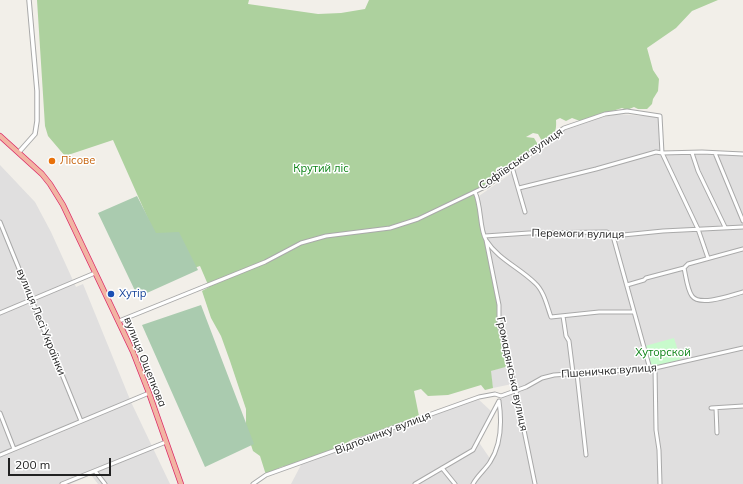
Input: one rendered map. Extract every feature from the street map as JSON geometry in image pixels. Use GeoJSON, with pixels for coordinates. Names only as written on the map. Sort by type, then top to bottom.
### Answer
{"type":"FeatureCollection","features":[{"type":"Feature","properties":{"kind":"highway","name":"вулиця Ощепкова"},"geometry":{"type":"LineString","coordinates":[[0,136],[42,174],[63,205],[133,352],[181,484]]}},
{"type":"Feature","properties":{"kind":"street"},"geometry":{"type":"LineString","coordinates":[[19,152],[35,134],[37,122],[37,91],[29,0]]}},
{"type":"Feature","properties":{"kind":"street","name":"Софіївська вулиця"},"geometry":{"type":"LineString","coordinates":[[119,321],[264,262],[301,243],[326,236],[390,228],[403,224],[487,186],[564,128],[605,114],[627,111],[660,116],[662,153]]}},
{"type":"Feature","properties":{"kind":"street"},"geometry":{"type":"LineString","coordinates":[[519,188],[656,152],[743,154]]}},
{"type":"Feature","properties":{"kind":"street"},"geometry":{"type":"LineString","coordinates":[[662,153],[698,229],[708,258]]}},
{"type":"Feature","properties":{"kind":"street"},"geometry":{"type":"LineString","coordinates":[[692,153],[698,171],[724,227]]}},
{"type":"Feature","properties":{"kind":"street"},"geometry":{"type":"LineString","coordinates":[[715,153],[743,221]]}},
{"type":"Feature","properties":{"kind":"street"},"geometry":{"type":"LineString","coordinates":[[512,167],[525,212]]}},
{"type":"Feature","properties":{"kind":"street","name":"Громадянська вулиця"},"geometry":{"type":"LineString","coordinates":[[475,192],[479,200],[499,305],[499,323],[516,391],[535,484]]}},
{"type":"Feature","properties":{"kind":"street","name":"вулиця Лесі Українки"},"geometry":{"type":"LineString","coordinates":[[0,222],[81,421]]}},
{"type":"Feature","properties":{"kind":"street","name":"Перемоги вулиця"},"geometry":{"type":"LineString","coordinates":[[486,238],[529,233],[607,232],[614,236],[663,231],[743,227]]}},
{"type":"Feature","properties":{"kind":"street"},"geometry":{"type":"LineString","coordinates":[[614,236],[650,369]]}},
{"type":"Feature","properties":{"kind":"street"},"geometry":{"type":"LineString","coordinates":[[486,238],[500,256],[536,283],[541,290],[551,317],[599,312],[634,312]]}},
{"type":"Feature","properties":{"kind":"street"},"geometry":{"type":"LineString","coordinates":[[627,285],[646,278],[684,268],[688,264],[743,249]]}},
{"type":"Feature","properties":{"kind":"street"},"geometry":{"type":"LineString","coordinates":[[684,268],[691,294],[695,299],[703,301],[743,292]]}},
{"type":"Feature","properties":{"kind":"street"},"geometry":{"type":"LineString","coordinates":[[0,313],[95,272]]}},
{"type":"Feature","properties":{"kind":"street"},"geometry":{"type":"LineString","coordinates":[[563,316],[575,374],[586,455]]}},
{"type":"Feature","properties":{"kind":"street","name":"Пшеничка вулиця"},"geometry":{"type":"LineString","coordinates":[[501,396],[526,387],[542,378],[554,375],[650,369],[743,348]]}},
{"type":"Feature","properties":{"kind":"street"},"geometry":{"type":"LineString","coordinates":[[655,368],[656,430],[659,450],[660,484]]}},
{"type":"Feature","properties":{"kind":"street"},"geometry":{"type":"LineString","coordinates":[[0,455],[149,394]]}},
{"type":"Feature","properties":{"kind":"street","name":"Відпочинку вулиця"},"geometry":{"type":"LineString","coordinates":[[253,484],[266,475],[347,446],[367,437],[480,397],[495,394],[501,396]]}},
{"type":"Feature","properties":{"kind":"street"},"geometry":{"type":"LineString","coordinates":[[415,484],[473,450],[501,396]]}},
{"type":"Feature","properties":{"kind":"street"},"geometry":{"type":"LineString","coordinates":[[472,484],[490,463],[496,452],[501,429],[499,401]]}},
{"type":"Feature","properties":{"kind":"street"},"geometry":{"type":"LineString","coordinates":[[711,408],[743,406]]}},
{"type":"Feature","properties":{"kind":"street"},"geometry":{"type":"LineString","coordinates":[[716,408],[717,433]]}},
{"type":"Feature","properties":{"kind":"street"},"geometry":{"type":"LineString","coordinates":[[0,413],[14,449]]}},
{"type":"Feature","properties":{"kind":"street"},"geometry":{"type":"LineString","coordinates":[[62,484],[166,442]]}},
{"type":"Feature","properties":{"kind":"street"},"geometry":{"type":"LineString","coordinates":[[442,468],[455,484]]}},
{"type":"Feature","properties":{"kind":"street"},"geometry":{"type":"LineString","coordinates":[[95,471],[105,484]]}},
{"type":"Feature","properties":{"kind":"shaded area"},"geometry":{"type":"Polygon","coordinates":[[[617,114],[659,117],[663,155],[743,154],[743,484],[291,484],[302,463],[477,398],[491,411],[478,441],[491,460],[498,443],[501,396],[516,391],[512,384],[493,388],[490,371],[508,366],[483,233],[479,196],[513,172],[567,128],[583,122],[617,114]]]}},
{"type":"Feature","properties":{"kind":"shaded area"},"geometry":{"type":"Polygon","coordinates":[[[0,165],[35,202],[51,232],[76,287],[83,284],[131,402],[170,484],[98,484],[91,475],[70,484],[0,484],[0,165]]]}},
{"type":"Feature","properties":{"kind":"green space","name":"Крутий ліс"},"geometry":{"type":"Polygon","coordinates":[[[37,0],[249,0],[248,4],[318,14],[341,13],[365,9],[369,0],[718,0],[692,11],[676,28],[647,48],[653,70],[659,79],[658,91],[652,104],[647,109],[638,109],[634,107],[627,110],[622,108],[580,121],[572,118],[566,121],[560,118],[556,120],[554,134],[543,143],[538,134],[533,133],[526,137],[534,138],[537,146],[523,155],[523,159],[507,172],[498,167],[492,180],[482,188],[475,191],[479,196],[483,233],[488,244],[509,366],[491,371],[493,388],[485,390],[481,385],[448,395],[428,396],[421,389],[414,391],[419,416],[393,427],[353,439],[333,451],[281,467],[266,475],[260,456],[253,451],[246,430],[246,409],[221,336],[211,318],[202,291],[209,287],[200,266],[173,275],[113,140],[65,156],[48,136],[45,126],[37,0]]]}},
{"type":"Feature","properties":{"kind":"green space"},"geometry":{"type":"Polygon","coordinates":[[[137,196],[156,233],[179,232],[198,270],[138,297],[98,213],[137,196]]]}},
{"type":"Feature","properties":{"kind":"green space"},"geometry":{"type":"Polygon","coordinates":[[[201,305],[254,444],[205,467],[142,325],[201,305]]]}},
{"type":"Feature","properties":{"kind":"green space","name":"Хуторской"},"geometry":{"type":"Polygon","coordinates":[[[674,338],[681,360],[651,368],[645,346],[674,338]]]}},
{"type":"Feature","properties":{"kind":"place","name":"Лісове"},"geometry":{"type":"Point","coordinates":[52,161]}},
{"type":"Feature","properties":{"kind":"place","name":"Хутір"},"geometry":{"type":"Point","coordinates":[111,294]}}]}
